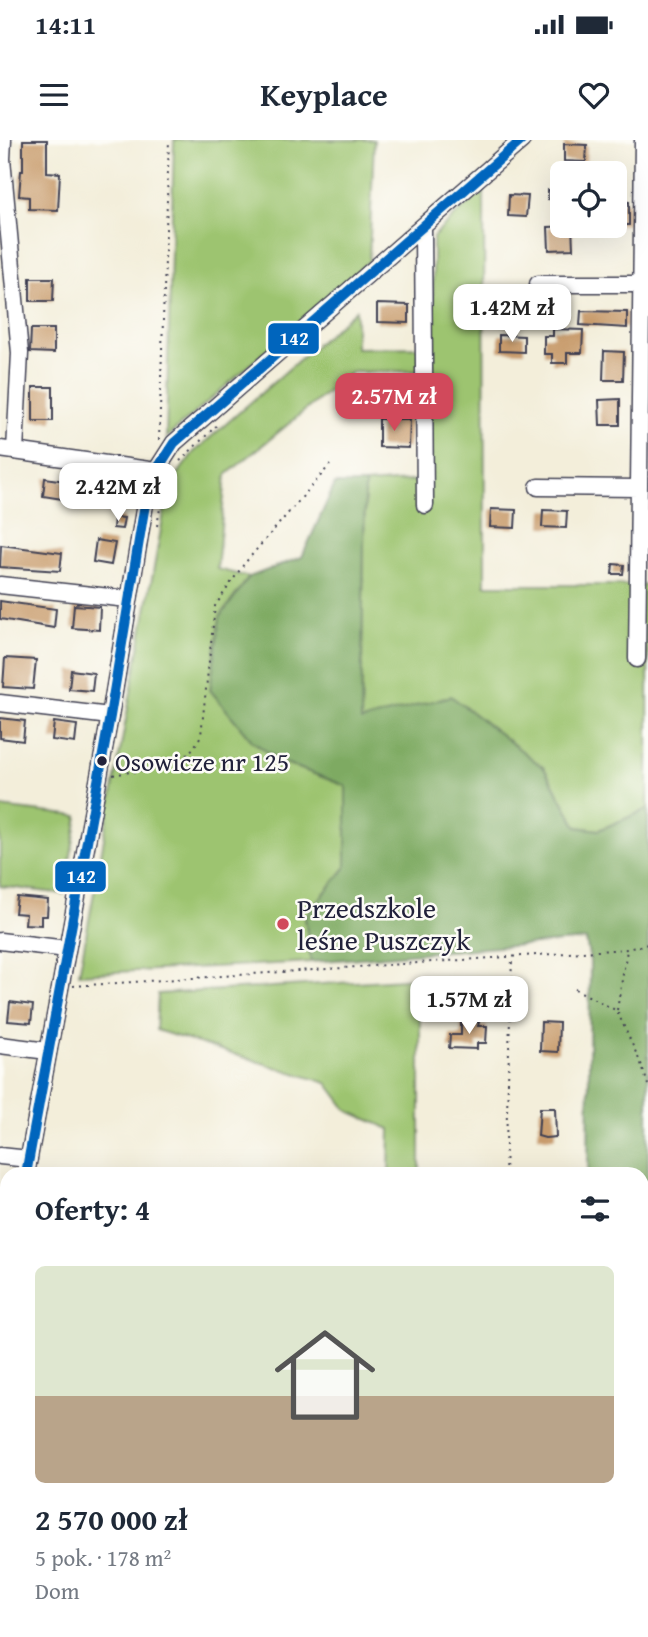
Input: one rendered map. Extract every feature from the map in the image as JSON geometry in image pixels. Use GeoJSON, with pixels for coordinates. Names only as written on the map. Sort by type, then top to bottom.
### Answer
{"type":"FeatureCollection","features":[{"type":"Feature","properties":{"kind":"street"},"geometry":{"type":"LineString","coordinates":[[3,140],[2,159],[20,352],[8,450],[166,464]]}},
{"type":"Feature","properties":{"kind":"street"},"geometry":{"type":"LineString","coordinates":[[0,1156],[28,1167],[110,716],[146,498],[166,464],[174,443],[522,140]]}},
{"type":"Feature","properties":{"kind":"street"},"geometry":{"type":"LineString","coordinates":[[638,659],[641,284],[645,187],[643,140]]}},
{"type":"Feature","properties":{"kind":"street"},"geometry":{"type":"LineString","coordinates":[[423,227],[425,505]]}},
{"type":"Feature","properties":{"kind":"street"},"geometry":{"type":"LineString","coordinates":[[538,284],[641,284]]}},
{"type":"Feature","properties":{"kind":"street"},"geometry":{"type":"LineString","coordinates":[[538,487],[639,488]]}},
{"type":"Feature","properties":{"kind":"street"},"geometry":{"type":"LineString","coordinates":[[0,585],[128,599]]}},
{"type":"Feature","properties":{"kind":"street"},"geometry":{"type":"LineString","coordinates":[[0,703],[110,716]]}},
{"type":"Feature","properties":{"kind":"street"},"geometry":{"type":"LineString","coordinates":[[0,941],[67,948]]}},
{"type":"Feature","properties":{"kind":"street"},"geometry":{"type":"LineString","coordinates":[[0,1045],[48,1051]]}},
{"type":"Feature","properties":{"kind":"path"},"geometry":{"type":"LineString","coordinates":[[169,140],[159,439],[166,464],[222,421]]}},
{"type":"Feature","properties":{"kind":"path"},"geometry":{"type":"LineString","coordinates":[[99,777],[168,767],[190,753],[201,735],[215,606],[244,564],[330,465]]}},
{"type":"Feature","properties":{"kind":"path"},"geometry":{"type":"LineString","coordinates":[[156,530],[163,492]]}},
{"type":"Feature","properties":{"kind":"path"},"geometry":{"type":"LineString","coordinates":[[60,987],[627,950],[648,944]]}},
{"type":"Feature","properties":{"kind":"path"},"geometry":{"type":"LineString","coordinates":[[627,950],[617,1011],[648,1085]]}},
{"type":"Feature","properties":{"kind":"path"},"geometry":{"type":"LineString","coordinates":[[505,1167],[512,958]]}},
{"type":"Feature","properties":{"kind":"path"},"geometry":{"type":"LineString","coordinates":[[575,989],[617,1011]]}},
{"type":"Feature","properties":{"kind":"green space"},"geometry":{"type":"Polygon","coordinates":[[[174,140],[374,140],[369,261],[166,438],[174,140]]]}},
{"type":"Feature","properties":{"kind":"green space"},"geometry":{"type":"Polygon","coordinates":[[[484,188],[485,585],[648,585],[648,809],[599,830],[577,827],[544,768],[361,721],[365,484],[425,480],[424,371],[352,372],[226,475],[217,569],[249,577],[220,617],[280,761],[346,786],[346,867],[305,917],[311,962],[79,974],[169,486],[194,452],[356,310],[356,348],[433,347],[433,237],[484,188]]]}},
{"type":"Feature","properties":{"kind":"green space"},"geometry":{"type":"Polygon","coordinates":[[[335,484],[365,484],[361,721],[451,696],[544,768],[577,827],[599,830],[648,809],[648,1167],[588,1167],[590,961],[586,940],[311,962],[305,917],[346,867],[346,786],[280,761],[252,741],[210,690],[220,617],[249,577],[302,557],[335,484]]]}},
{"type":"Feature","properties":{"kind":"green space"},"geometry":{"type":"Polygon","coordinates":[[[0,807],[78,816],[64,894],[0,886],[0,807]]]}},
{"type":"Feature","properties":{"kind":"green space"},"geometry":{"type":"Polygon","coordinates":[[[420,978],[420,1167],[389,1167],[390,1129],[348,1111],[327,1083],[156,1030],[158,994],[420,978]]]}},
{"type":"Feature","properties":{"kind":"building"},"geometry":{"type":"Polygon","coordinates":[[[23,140],[47,140],[47,172],[60,173],[58,210],[29,209],[29,197],[19,196],[23,171],[23,140]]]}},
{"type":"Feature","properties":{"kind":"building"},"geometry":{"type":"Polygon","coordinates":[[[564,144],[587,145],[586,161],[564,161],[564,144]]]}},
{"type":"Feature","properties":{"kind":"building"},"geometry":{"type":"Polygon","coordinates":[[[509,195],[528,196],[526,217],[508,216],[509,195]]]}},
{"type":"Feature","properties":{"kind":"building"},"geometry":{"type":"Polygon","coordinates":[[[627,202],[629,202],[627,225],[627,202]]]}},
{"type":"Feature","properties":{"kind":"building"},"geometry":{"type":"Polygon","coordinates":[[[548,227],[550,238],[573,238],[573,249],[549,250],[548,227]]]}},
{"type":"Feature","properties":{"kind":"building"},"geometry":{"type":"Polygon","coordinates":[[[30,278],[54,278],[53,301],[30,301],[30,278]]]}},
{"type":"Feature","properties":{"kind":"building"},"geometry":{"type":"Polygon","coordinates":[[[377,304],[409,305],[409,323],[377,322],[377,304]]]}},
{"type":"Feature","properties":{"kind":"building"},"geometry":{"type":"Polygon","coordinates":[[[581,311],[627,312],[627,328],[580,325],[581,311]]]}},
{"type":"Feature","properties":{"kind":"building"},"geometry":{"type":"Polygon","coordinates":[[[31,329],[54,329],[54,353],[30,352],[31,329]]]}},
{"type":"Feature","properties":{"kind":"building"},"geometry":{"type":"Polygon","coordinates":[[[553,329],[583,330],[582,353],[567,353],[567,363],[552,363],[552,354],[544,354],[544,336],[553,336],[553,329]]]}},
{"type":"Feature","properties":{"kind":"building"},"geometry":{"type":"Polygon","coordinates":[[[499,335],[524,336],[524,352],[499,351],[499,335]]]}},
{"type":"Feature","properties":{"kind":"building"},"geometry":{"type":"Polygon","coordinates":[[[604,351],[624,352],[623,380],[603,380],[604,351]]]}},
{"type":"Feature","properties":{"kind":"building"},"geometry":{"type":"Polygon","coordinates":[[[33,387],[53,387],[53,421],[33,421],[33,387]]]}},
{"type":"Feature","properties":{"kind":"building"},"geometry":{"type":"Polygon","coordinates":[[[620,399],[620,425],[600,425],[599,400],[620,399]]]}},
{"type":"Feature","properties":{"kind":"building"},"geometry":{"type":"Polygon","coordinates":[[[379,419],[410,419],[409,448],[379,447],[379,419]]]}},
{"type":"Feature","properties":{"kind":"building"},"geometry":{"type":"Polygon","coordinates":[[[45,478],[72,482],[69,500],[43,496],[45,478]]]}},
{"type":"Feature","properties":{"kind":"building"},"geometry":{"type":"Polygon","coordinates":[[[491,509],[516,510],[515,528],[490,527],[491,509]]]}},
{"type":"Feature","properties":{"kind":"building"},"geometry":{"type":"Polygon","coordinates":[[[543,510],[567,511],[566,528],[542,527],[543,510]]]}},
{"type":"Feature","properties":{"kind":"building"},"geometry":{"type":"Polygon","coordinates":[[[114,517],[124,518],[122,529],[113,528],[114,517]]]}},
{"type":"Feature","properties":{"kind":"building"},"geometry":{"type":"Polygon","coordinates":[[[96,540],[115,543],[111,565],[93,562],[96,540]]]}},
{"type":"Feature","properties":{"kind":"building"},"geometry":{"type":"Polygon","coordinates":[[[1,545],[62,553],[60,571],[0,567],[1,545]]]}},
{"type":"Feature","properties":{"kind":"building"},"geometry":{"type":"Polygon","coordinates":[[[613,564],[624,565],[623,574],[612,574],[613,564]]]}},
{"type":"Feature","properties":{"kind":"building"},"geometry":{"type":"Polygon","coordinates":[[[0,601],[56,609],[54,628],[0,619],[0,601]]]}},
{"type":"Feature","properties":{"kind":"building"},"geometry":{"type":"Polygon","coordinates":[[[74,605],[100,607],[99,630],[72,628],[74,605]]]}},
{"type":"Feature","properties":{"kind":"building"},"geometry":{"type":"Polygon","coordinates":[[[5,658],[36,660],[33,689],[3,687],[5,658]]]}},
{"type":"Feature","properties":{"kind":"building"},"geometry":{"type":"Polygon","coordinates":[[[71,670],[94,673],[92,691],[69,689],[71,670]]]}},
{"type":"Feature","properties":{"kind":"building"},"geometry":{"type":"Polygon","coordinates":[[[0,718],[25,721],[23,741],[0,738],[0,718]]]}},
{"type":"Feature","properties":{"kind":"building"},"geometry":{"type":"Polygon","coordinates":[[[54,722],[77,725],[75,743],[52,740],[54,722]]]}},
{"type":"Feature","properties":{"kind":"building"},"geometry":{"type":"Polygon","coordinates":[[[17,897],[48,900],[47,916],[41,916],[41,925],[25,924],[26,914],[15,913],[17,897]]]}},
{"type":"Feature","properties":{"kind":"building"},"geometry":{"type":"Polygon","coordinates":[[[10,1002],[33,1005],[31,1023],[8,1021],[10,1002]]]}},
{"type":"Feature","properties":{"kind":"building"},"geometry":{"type":"Polygon","coordinates":[[[461,1021],[479,1022],[478,1026],[487,1026],[486,1043],[477,1043],[477,1049],[449,1048],[450,1035],[461,1035],[461,1021]]]}},
{"type":"Feature","properties":{"kind":"building"},"geometry":{"type":"Polygon","coordinates":[[[541,1022],[559,1023],[558,1052],[540,1051],[541,1022]]]}},
{"type":"Feature","properties":{"kind":"building"},"geometry":{"type":"Polygon","coordinates":[[[540,1108],[555,1108],[556,1137],[538,1136],[540,1108]]]}},
{"type":"Feature","properties":{"kind":"transit line","name":"142"},"geometry":{"type":"LineString","coordinates":[[27,1167],[110,716],[146,498],[156,471],[174,443],[522,140]]}},
{"type":"Feature","properties":{"kind":"place","name":"Osowicze nr 125"},"geometry":{"type":"Point","coordinates":[102,761]}},
{"type":"Feature","properties":{"kind":"place","name":"Przedszkole leśne Puszczyk"},"geometry":{"type":"Point","coordinates":[283,924]}}]}
